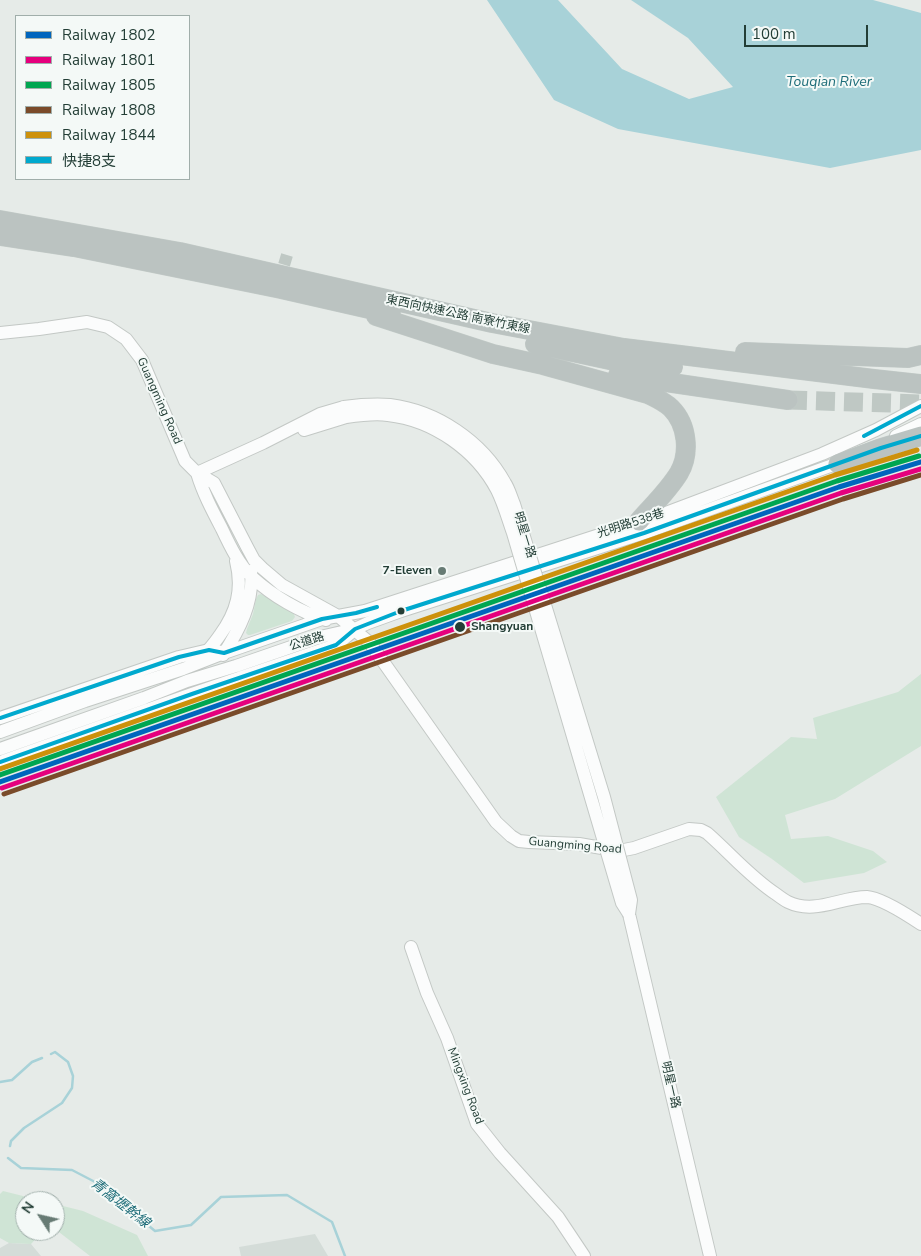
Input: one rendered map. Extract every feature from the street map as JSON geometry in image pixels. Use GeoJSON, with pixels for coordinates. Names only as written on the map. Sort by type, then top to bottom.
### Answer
{"type":"FeatureCollection","features":[{"type":"Feature","properties":{"kind":"highway","name":"東西向快速公路 南寮竹東線"},"geometry":{"type":"LineString","coordinates":[[0,220],[180,252],[492,323],[624,348],[870,383],[921,395]]}},
{"type":"Feature","properties":{"kind":"highway","name":"東西向快速公路 南寮竹東線"},"geometry":{"type":"LineString","coordinates":[[0,236],[74,247],[281,289],[614,361],[870,383],[921,384]]}},
{"type":"Feature","properties":{"kind":"highway"},"geometry":{"type":"LineString","coordinates":[[335,302],[493,354],[543,365],[648,394],[664,403],[678,417],[686,438],[684,462],[672,483],[639,521]]}},
{"type":"Feature","properties":{"kind":"highway"},"geometry":{"type":"LineString","coordinates":[[624,348],[917,359]]}},
{"type":"Feature","properties":{"kind":"highway"},"geometry":{"type":"LineString","coordinates":[[543,365],[788,400]]}},
{"type":"Feature","properties":{"kind":"highway"},"geometry":{"type":"LineString","coordinates":[[838,464],[921,436]]}},
{"type":"Feature","properties":{"kind":"street","name":"Guangming Road"},"geometry":{"type":"LineString","coordinates":[[0,332],[87,322],[108,327],[126,339],[142,360],[185,461],[197,473],[214,483],[246,548],[254,560],[282,586],[331,618]]}},
{"type":"Feature","properties":{"kind":"street","name":"明星一路"},"geometry":{"type":"LineString","coordinates":[[197,473],[320,414],[345,412],[366,405],[390,405],[432,417],[454,429],[476,446],[492,463],[505,483],[517,513],[604,797],[631,900],[630,914],[710,1256]]}},
{"type":"Feature","properties":{"kind":"street","name":"光明路538巷"},"geometry":{"type":"LineString","coordinates":[[331,618],[396,601],[655,517],[822,454],[876,430],[921,406]]}},
{"type":"Feature","properties":{"kind":"street","name":"光明路538巷"},"geometry":{"type":"LineString","coordinates":[[354,629],[401,611],[644,533],[838,464],[921,424]]}},
{"type":"Feature","properties":{"kind":"street","name":"Guangming Road"},"geometry":{"type":"LineString","coordinates":[[197,473],[202,489],[231,547],[245,570],[272,592],[293,605],[331,618],[354,629],[364,637],[376,650],[496,822],[511,836],[529,842],[578,844],[626,851],[682,830],[701,830],[707,833],[760,883],[789,903],[807,907],[824,906],[849,898],[869,897],[890,906],[921,924]]}},
{"type":"Feature","properties":{"kind":"street","name":"公道路"},"geometry":{"type":"LineString","coordinates":[[183,669],[209,650],[230,619],[237,598],[239,574],[231,547]]}},
{"type":"Feature","properties":{"kind":"street"},"geometry":{"type":"LineString","coordinates":[[192,694],[224,653],[246,612],[251,592],[252,577],[251,563],[246,548]]}},
{"type":"Feature","properties":{"kind":"street","name":"公道路"},"geometry":{"type":"LineString","coordinates":[[0,718],[183,669],[224,653],[331,618]]}},
{"type":"Feature","properties":{"kind":"street","name":"公道路"},"geometry":{"type":"LineString","coordinates":[[0,749],[187,681],[207,676],[320,637],[354,629]]}},
{"type":"Feature","properties":{"kind":"street","name":"公道路"},"geometry":{"type":"LineString","coordinates":[[0,762],[336,645],[354,629]]}},
{"type":"Feature","properties":{"kind":"street","name":"公道路"},"geometry":{"type":"LineString","coordinates":[[0,732],[179,657],[209,650],[224,653]]}},
{"type":"Feature","properties":{"kind":"street","name":"Mingxing Road"},"geometry":{"type":"LineString","coordinates":[[411,947],[447,1038],[477,1124],[500,1153],[558,1217],[584,1256]]}},
{"type":"Feature","properties":{"kind":"shaded area"},"geometry":{"type":"Polygon","coordinates":[[[315,1234],[328,1256],[241,1256],[239,1247],[315,1234]]]}},
{"type":"Feature","properties":{"kind":"shaded area"},"geometry":{"type":"Polygon","coordinates":[[[9,1243],[31,1244],[41,1256],[0,1256],[0,1248],[9,1243]]]}},
{"type":"Feature","properties":{"kind":"green space"},"geometry":{"type":"Polygon","coordinates":[[[261,594],[293,612],[295,617],[292,621],[248,635],[246,633],[256,599],[261,594]]]}},
{"type":"Feature","properties":{"kind":"green space"},"geometry":{"type":"Polygon","coordinates":[[[921,674],[921,746],[835,799],[785,815],[791,839],[828,836],[873,851],[887,862],[864,873],[804,883],[739,837],[716,797],[791,737],[817,739],[813,718],[898,692],[921,674]]]}},
{"type":"Feature","properties":{"kind":"green space"},"geometry":{"type":"Polygon","coordinates":[[[3,1191],[15,1194],[15,1241],[34,1241],[31,1244],[9,1243],[0,1238],[0,1194],[3,1191]]]}},
{"type":"Feature","properties":{"kind":"green space"},"geometry":{"type":"Polygon","coordinates":[[[65,1206],[83,1211],[137,1235],[148,1256],[90,1256],[65,1237],[65,1206]]]}},
{"type":"Feature","properties":{"kind":"water","name":"Touqian River"},"geometry":{"type":"Polygon","coordinates":[[[487,0],[558,0],[622,69],[689,99],[733,87],[688,38],[631,0],[873,0],[921,13],[921,150],[830,168],[618,129],[554,100],[487,0]]]}},
{"type":"Feature","properties":{"kind":"waterway","name":"青窩壢幹線"},"geometry":{"type":"LineString","coordinates":[[10,1146],[11,1141],[24,1128],[62,1103],[72,1088],[73,1076],[68,1062],[55,1052],[51,1054]]}},
{"type":"Feature","properties":{"kind":"waterway","name":"青窩壢幹線"},"geometry":{"type":"LineString","coordinates":[[0,1082],[12,1080],[32,1062],[42,1058]]}},
{"type":"Feature","properties":{"kind":"waterway","name":"青窩壢幹線"},"geometry":{"type":"LineString","coordinates":[[8,1158],[21,1168],[72,1170],[97,1183],[155,1231],[191,1225],[221,1197],[287,1195],[332,1222],[345,1256]]}},
{"type":"Feature","properties":{"kind":"tunnel"},"geometry":{"type":"LineString","coordinates":[[279,282],[287,255]]}},
{"type":"Feature","properties":{"kind":"tunnel"},"geometry":{"type":"LineString","coordinates":[[788,400],[921,404]]}},
{"type":"Feature","properties":{"kind":"rail line","name":"1844"},"geometry":{"type":"LineString","coordinates":[[0,769],[835,475],[917,450]]}},
{"type":"Feature","properties":{"kind":"rail line","name":"1805"},"geometry":{"type":"LineString","coordinates":[[0,775],[837,481],[919,456]]}},
{"type":"Feature","properties":{"kind":"rail line","name":"1802"},"geometry":{"type":"LineString","coordinates":[[0,782],[839,487],[921,462]]}},
{"type":"Feature","properties":{"kind":"rail line","name":"1801"},"geometry":{"type":"LineString","coordinates":[[2,788],[841,493],[921,469]]}},
{"type":"Feature","properties":{"kind":"rail line","name":"1808"},"geometry":{"type":"LineString","coordinates":[[4,794],[843,499],[921,475]]}},
{"type":"Feature","properties":{"kind":"transit line","name":"快捷8支"},"geometry":{"type":"LineString","coordinates":[[864,436],[921,406]]}},
{"type":"Feature","properties":{"kind":"transit line","name":"快捷8支"},"geometry":{"type":"LineString","coordinates":[[0,762],[336,645],[355,629],[401,611],[644,533],[881,448],[921,436]]}},
{"type":"Feature","properties":{"kind":"transit line","name":"快捷8支"},"geometry":{"type":"LineString","coordinates":[[0,718],[179,657],[209,650],[224,653],[322,619],[377,607]]}},
{"type":"Feature","properties":{"kind":"place","name":"7-Eleven"},"geometry":{"type":"Point","coordinates":[442,571]}},
{"type":"Feature","properties":{"kind":"place","name":"Shangyuan"},"geometry":{"type":"Point","coordinates":[460,627]}}]}
